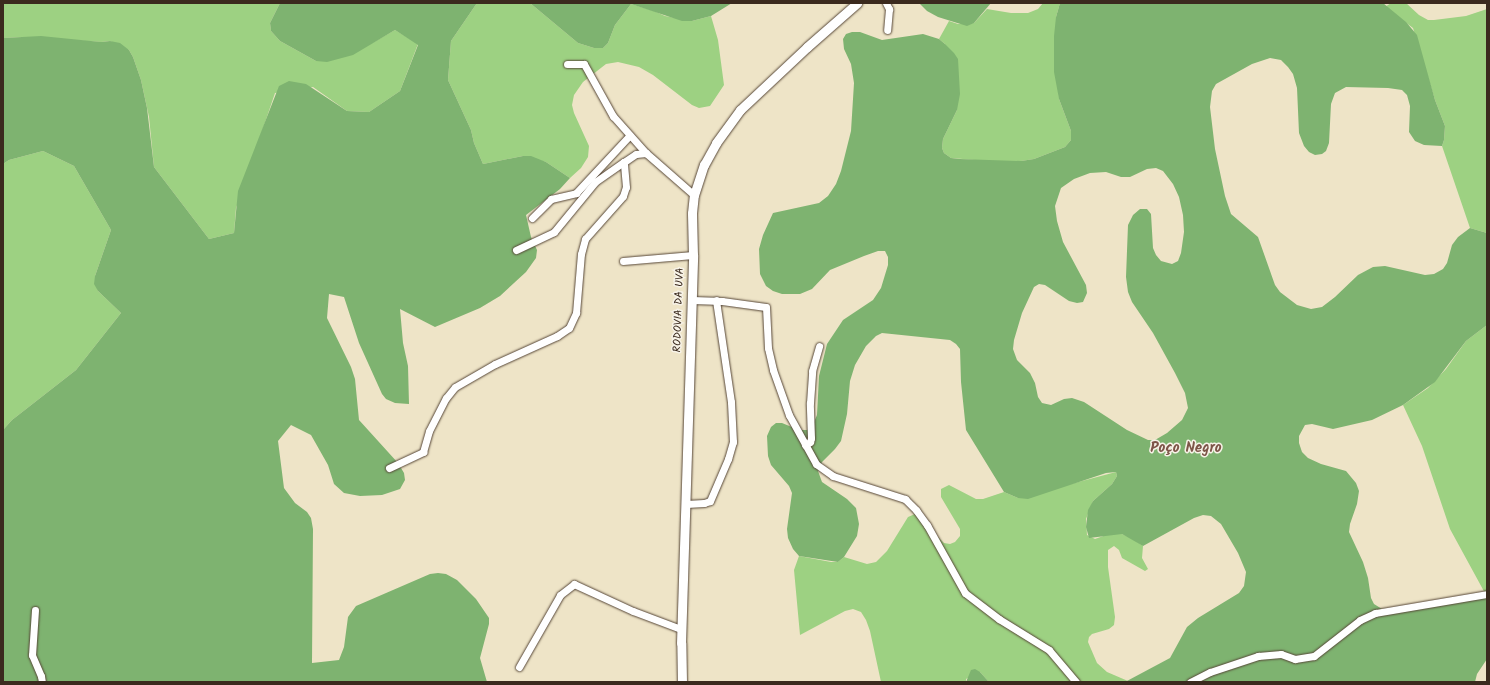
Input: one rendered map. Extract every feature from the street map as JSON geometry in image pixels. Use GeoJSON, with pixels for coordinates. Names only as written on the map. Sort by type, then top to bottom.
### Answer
{"type":"FeatureCollection","features":[{"type":"Feature","properties":{"kind":"street","name":"RODOVIA DA UVA"},"geometry":{"type":"LineString","coordinates":[[682,682],[681,629],[692,300],[692,213],[694,196],[704,166],[716,143],[740,110],[807,47],[857,3]]}},
{"type":"Feature","properties":{"kind":"street"},"geometry":{"type":"LineString","coordinates":[[886,3],[888,9],[887,30]]}},
{"type":"Feature","properties":{"kind":"street"},"geometry":{"type":"LineString","coordinates":[[568,64],[584,64],[613,116],[646,153],[694,196]]}},
{"type":"Feature","properties":{"kind":"street"},"geometry":{"type":"LineString","coordinates":[[532,218],[550,199],[576,193],[630,135]]}},
{"type":"Feature","properties":{"kind":"street"},"geometry":{"type":"LineString","coordinates":[[516,250],[554,232],[594,182],[636,154],[646,153]]}},
{"type":"Feature","properties":{"kind":"street"},"geometry":{"type":"LineString","coordinates":[[389,468],[423,452],[429,431],[446,398],[455,387],[495,364],[557,336],[569,328],[576,313],[581,254],[585,239],[623,196],[626,187],[624,162]]}},
{"type":"Feature","properties":{"kind":"street"},"geometry":{"type":"LineString","coordinates":[[623,261],[693,255]]}},
{"type":"Feature","properties":{"kind":"street"},"geometry":{"type":"LineString","coordinates":[[692,300],[716,300],[766,307],[768,348],[772,370],[786,409],[816,464],[833,476],[892,493],[905,499],[916,510],[926,525],[965,593],[987,611],[1049,650],[1058,658],[1076,682]]}},
{"type":"Feature","properties":{"kind":"street"},"geometry":{"type":"LineString","coordinates":[[686,504],[704,503],[710,501],[733,442],[731,402],[716,300]]}},
{"type":"Feature","properties":{"kind":"street"},"geometry":{"type":"LineString","coordinates":[[805,446],[810,442],[811,438],[810,403],[812,371],[819,346]]}},
{"type":"Feature","properties":{"kind":"street"},"geometry":{"type":"LineString","coordinates":[[519,667],[560,596],[574,584],[681,629]]}},
{"type":"Feature","properties":{"kind":"street"},"geometry":{"type":"LineString","coordinates":[[1190,682],[1210,672],[1258,656],[1281,654],[1295,659],[1305,659],[1314,656],[1360,620],[1375,613],[1487,594]]}},
{"type":"Feature","properties":{"kind":"street"},"geometry":{"type":"LineString","coordinates":[[35,610],[32,655],[42,682]]}},
{"type":"Feature","properties":{"kind":"green space"},"geometry":{"type":"Polygon","coordinates":[[[3,3],[280,3],[270,23],[271,31],[280,41],[316,61],[374,42],[395,30],[418,44],[400,91],[369,112],[347,111],[313,87],[275,93],[236,208],[234,233],[209,239],[154,167],[149,117],[141,80],[129,50],[110,41],[101,42],[24,37],[3,38],[3,3]]]}},
{"type":"Feature","properties":{"kind":"green space"},"geometry":{"type":"Polygon","coordinates":[[[280,3],[477,3],[451,41],[448,80],[471,130],[474,143],[483,164],[523,156],[531,156],[546,162],[570,178],[560,189],[526,215],[531,237],[537,250],[536,258],[526,272],[500,296],[480,308],[435,327],[400,309],[403,343],[408,366],[409,404],[395,403],[386,399],[382,394],[359,343],[344,297],[329,294],[327,318],[351,367],[355,379],[359,420],[398,463],[404,473],[405,480],[400,489],[382,495],[360,496],[344,493],[334,484],[328,465],[311,435],[291,425],[278,441],[284,488],[295,503],[307,512],[311,518],[313,529],[312,663],[339,660],[344,647],[348,617],[356,606],[430,574],[438,573],[446,574],[457,580],[476,599],[489,618],[489,624],[480,658],[487,682],[3,682],[3,430],[12,420],[76,370],[121,313],[98,291],[94,284],[95,276],[111,230],[74,166],[43,151],[9,160],[3,164],[3,38],[41,36],[101,42],[110,41],[120,43],[129,50],[141,80],[147,108],[154,167],[209,239],[234,233],[238,191],[279,86],[289,81],[306,84],[347,111],[369,112],[400,91],[418,45],[395,30],[353,55],[327,62],[316,61],[280,41],[271,31],[270,23],[280,3]]]}},
{"type":"Feature","properties":{"kind":"green space"},"geometry":{"type":"Polygon","coordinates":[[[477,3],[530,3],[578,43],[594,48],[603,48],[608,43],[615,25],[631,4],[665,16],[692,21],[711,16],[718,40],[724,85],[710,106],[699,108],[692,105],[653,75],[639,67],[618,62],[606,64],[583,82],[574,95],[572,105],[574,113],[589,146],[588,157],[581,168],[570,178],[546,162],[523,156],[483,164],[474,143],[471,130],[448,80],[451,41],[477,3]]]}},
{"type":"Feature","properties":{"kind":"green space"},"geometry":{"type":"Polygon","coordinates":[[[530,3],[732,3],[711,16],[692,21],[682,21],[631,4],[615,25],[608,43],[603,48],[594,48],[578,43],[530,3]]]}},
{"type":"Feature","properties":{"kind":"green space"},"geometry":{"type":"Polygon","coordinates":[[[919,3],[991,3],[974,23],[967,26],[938,17],[927,11],[919,3]]]}},
{"type":"Feature","properties":{"kind":"green space"},"geometry":{"type":"Polygon","coordinates":[[[1043,3],[1060,3],[1056,17],[1059,99],[1071,131],[1071,140],[1065,147],[1034,159],[1021,161],[999,162],[951,158],[944,153],[942,148],[943,139],[957,110],[945,44],[939,39],[949,21],[958,24],[974,23],[987,9],[1011,13],[1028,13],[1038,9],[1043,3]]]}},
{"type":"Feature","properties":{"kind":"green space"},"geometry":{"type":"Polygon","coordinates":[[[1060,3],[1383,3],[1406,22],[1417,35],[1435,100],[1445,126],[1442,146],[1424,145],[1415,141],[1409,132],[1410,106],[1407,95],[1402,90],[1388,88],[1346,87],[1335,93],[1331,104],[1329,143],[1326,151],[1322,154],[1315,155],[1309,152],[1304,146],[1299,133],[1297,88],[1293,74],[1281,60],[1270,58],[1252,64],[1216,84],[1212,91],[1210,107],[1215,149],[1225,196],[1231,214],[1258,237],[1275,285],[1280,292],[1297,305],[1311,309],[1322,307],[1358,275],[1373,267],[1385,266],[1425,275],[1434,274],[1443,269],[1447,263],[1452,245],[1458,237],[1470,228],[1487,233],[1487,325],[1466,341],[1435,382],[1403,405],[1372,420],[1333,429],[1312,424],[1305,425],[1299,436],[1299,443],[1302,452],[1308,458],[1321,464],[1346,471],[1356,483],[1359,491],[1349,532],[1363,562],[1368,578],[1371,598],[1374,604],[1382,609],[1487,594],[1487,659],[1477,674],[1475,682],[1125,682],[1170,658],[1187,627],[1198,618],[1239,593],[1244,586],[1246,572],[1238,553],[1221,524],[1211,516],[1203,515],[1194,518],[1143,546],[1122,534],[1089,538],[1086,527],[1088,510],[1093,501],[1112,484],[1117,476],[1116,472],[1106,473],[1028,499],[1018,498],[1004,492],[966,430],[961,382],[960,349],[950,340],[882,333],[876,336],[866,346],[855,365],[850,381],[847,414],[841,441],[822,462],[818,471],[822,482],[847,499],[856,508],[859,524],[857,536],[844,557],[838,562],[799,556],[793,549],[788,538],[787,529],[792,493],[789,486],[771,465],[768,456],[767,436],[771,427],[776,423],[782,423],[799,430],[807,430],[812,427],[817,415],[819,376],[827,344],[843,320],[873,300],[881,288],[888,265],[888,257],[885,251],[878,251],[830,270],[812,289],[800,294],[782,294],[773,291],[766,286],[760,274],[759,249],[763,235],[773,213],[819,203],[828,196],[836,184],[841,171],[851,131],[854,83],[851,64],[844,49],[843,39],[846,34],[860,32],[882,40],[923,34],[939,39],[954,53],[958,59],[960,94],[957,110],[943,139],[942,148],[944,153],[951,158],[960,159],[1021,161],[1034,159],[1065,147],[1071,140],[1071,131],[1059,99],[1054,72],[1054,36],[1056,17],[1060,3]],[[1156,168],[1147,169],[1130,177],[1121,177],[1106,172],[1090,173],[1074,179],[1061,188],[1055,206],[1057,221],[1063,242],[1086,285],[1087,293],[1083,302],[1077,303],[1069,301],[1045,285],[1039,284],[1034,287],[1022,313],[1014,340],[1013,349],[1017,360],[1030,373],[1035,383],[1038,397],[1042,403],[1051,405],[1064,399],[1072,398],[1084,402],[1127,430],[1148,440],[1155,440],[1167,433],[1182,420],[1188,408],[1185,393],[1175,373],[1153,333],[1132,302],[1128,292],[1126,277],[1128,225],[1133,215],[1140,209],[1147,209],[1151,214],[1153,248],[1161,261],[1172,264],[1178,261],[1181,253],[1184,232],[1183,215],[1179,197],[1173,184],[1163,171],[1156,168]]]}},
{"type":"Feature","properties":{"kind":"green space"},"geometry":{"type":"Polygon","coordinates":[[[1391,3],[1406,3],[1419,15],[1428,20],[1466,16],[1487,9],[1487,233],[1470,228],[1442,146],[1445,126],[1435,100],[1413,28],[1385,7],[1391,3]]]}},
{"type":"Feature","properties":{"kind":"green space"},"geometry":{"type":"Polygon","coordinates":[[[43,151],[74,166],[111,230],[95,276],[98,291],[121,313],[76,370],[12,420],[3,430],[3,164],[9,160],[43,151]]]}},
{"type":"Feature","properties":{"kind":"green space"},"geometry":{"type":"Polygon","coordinates":[[[1487,325],[1486,595],[1450,529],[1422,446],[1403,405],[1428,388],[1446,369],[1466,341],[1487,325]]]}},
{"type":"Feature","properties":{"kind":"green space"},"geometry":{"type":"Polygon","coordinates":[[[1116,472],[1117,476],[1112,484],[1093,501],[1086,519],[1087,535],[1095,539],[1109,534],[1122,534],[1133,539],[1143,546],[1142,558],[1148,569],[1145,571],[1122,558],[1119,550],[1114,546],[1108,550],[1108,567],[1115,617],[1114,625],[1109,629],[1092,634],[1089,637],[1088,642],[1097,663],[1107,672],[1128,681],[989,682],[980,672],[966,679],[966,682],[881,682],[870,631],[861,612],[853,609],[845,611],[800,635],[794,570],[799,556],[831,562],[838,562],[844,557],[867,564],[876,562],[887,551],[908,517],[915,514],[944,543],[950,544],[955,542],[960,536],[960,529],[941,497],[941,489],[949,485],[976,499],[983,499],[1004,492],[1018,498],[1116,472]]]}},
{"type":"Feature","properties":{"kind":"green space"},"geometry":{"type":"Polygon","coordinates":[[[975,669],[980,672],[989,682],[966,682],[971,670],[975,669]]]}},
{"type":"Feature","properties":{"kind":"district","name":"Poço Negro"},"geometry":{"type":"Point","coordinates":[1186,449]}}]}
